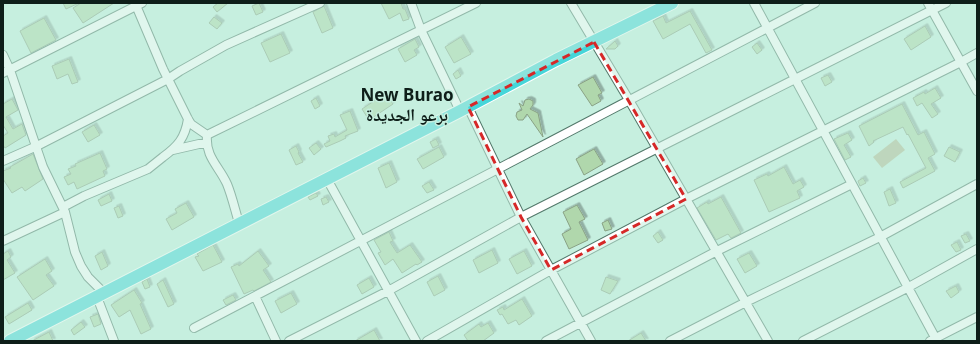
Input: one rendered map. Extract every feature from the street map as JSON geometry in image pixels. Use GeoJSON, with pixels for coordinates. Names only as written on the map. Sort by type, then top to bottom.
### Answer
{"type":"FeatureCollection","features":[{"type":"Feature","properties":{"kind":"highway"},"geometry":{"type":"LineString","coordinates":[[10,341],[672,3]]}},
{"type":"Feature","properties":{"kind":"street"},"geometry":{"type":"LineString","coordinates":[[3,161],[37,146],[168,80],[180,71],[226,45],[302,7],[320,3]]}},
{"type":"Feature","properties":{"kind":"street"},"geometry":{"type":"LineString","coordinates":[[411,3],[420,30],[497,168],[521,217],[591,341]]}},
{"type":"Feature","properties":{"kind":"street"},"geometry":{"type":"LineString","coordinates":[[207,135],[476,3]]}},
{"type":"Feature","properties":{"kind":"street"},"geometry":{"type":"LineString","coordinates":[[571,3],[629,100],[768,341]]}},
{"type":"Feature","properties":{"kind":"street"},"geometry":{"type":"LineString","coordinates":[[754,3],[934,340],[977,317]]}},
{"type":"Feature","properties":{"kind":"street"},"geometry":{"type":"LineString","coordinates":[[194,328],[497,168],[815,3]]}},
{"type":"Feature","properties":{"kind":"street"},"geometry":{"type":"LineString","coordinates":[[289,341],[388,291],[521,217],[795,79],[930,7],[946,3]]}},
{"type":"Feature","properties":{"kind":"street"},"geometry":{"type":"LineString","coordinates":[[6,72],[138,4],[168,80],[188,119],[192,124],[207,135]]}},
{"type":"Feature","properties":{"kind":"street"},"geometry":{"type":"LineString","coordinates":[[930,7],[977,91]]}},
{"type":"Feature","properties":{"kind":"street"},"geometry":{"type":"LineString","coordinates":[[427,341],[551,270],[686,199],[977,53]]}},
{"type":"Feature","properties":{"kind":"street"},"geometry":{"type":"LineString","coordinates":[[3,55],[6,72],[37,146],[43,167],[64,209],[74,247],[81,266],[100,295],[114,341]]}},
{"type":"Feature","properties":{"kind":"street"},"geometry":{"type":"LineString","coordinates":[[3,241],[64,209],[84,196],[148,169],[173,150],[184,136],[188,119]]}},
{"type":"Feature","properties":{"kind":"street"},"geometry":{"type":"LineString","coordinates":[[207,135],[207,144],[215,165],[227,183],[239,223]]}},
{"type":"Feature","properties":{"kind":"street"},"geometry":{"type":"LineString","coordinates":[[173,150],[199,144],[207,144]]}},
{"type":"Feature","properties":{"kind":"street"},"geometry":{"type":"LineString","coordinates":[[327,179],[416,341]]}},
{"type":"Feature","properties":{"kind":"street"},"geometry":{"type":"LineString","coordinates":[[546,341],[717,251],[852,184]]}},
{"type":"Feature","properties":{"kind":"street"},"geometry":{"type":"LineString","coordinates":[[670,341],[746,302],[880,237],[977,184]]}},
{"type":"Feature","properties":{"kind":"street"},"geometry":{"type":"LineString","coordinates":[[803,341],[907,288],[977,249]]}},
{"type":"Feature","properties":{"kind":"street"},"geometry":{"type":"LineString","coordinates":[[255,296],[276,341]]}},
{"type":"Feature","properties":{"kind":"highlighted area"},"geometry":{"type":"Polygon","coordinates":[[[594,42],[686,199],[551,270],[521,217],[468,107],[594,42]]]}},
{"type":"Feature","properties":{"kind":"green space"},"geometry":{"type":"Polygon","coordinates":[[[896,139],[905,150],[882,168],[873,157],[896,139]]]}},
{"type":"Feature","properties":{"kind":"building"},"geometry":{"type":"Polygon","coordinates":[[[63,3],[79,3],[66,9],[63,3]]]}},
{"type":"Feature","properties":{"kind":"building"},"geometry":{"type":"Polygon","coordinates":[[[81,3],[114,3],[83,23],[73,8],[81,3]]]}},
{"type":"Feature","properties":{"kind":"building"},"geometry":{"type":"Polygon","coordinates":[[[218,3],[228,3],[217,12],[213,7],[218,3]]]}},
{"type":"Feature","properties":{"kind":"building"},"geometry":{"type":"Polygon","coordinates":[[[259,3],[263,12],[256,15],[252,6],[259,3]]]}},
{"type":"Feature","properties":{"kind":"building"},"geometry":{"type":"Polygon","coordinates":[[[381,3],[401,3],[409,19],[403,21],[400,13],[389,19],[381,3]]]}},
{"type":"Feature","properties":{"kind":"building"},"geometry":{"type":"Polygon","coordinates":[[[324,6],[333,28],[322,33],[313,12],[324,6]]]}},
{"type":"Feature","properties":{"kind":"building"},"geometry":{"type":"Polygon","coordinates":[[[690,11],[712,50],[706,53],[690,24],[663,39],[653,21],[663,16],[666,23],[690,11]]]}},
{"type":"Feature","properties":{"kind":"building"},"geometry":{"type":"Polygon","coordinates":[[[214,17],[222,23],[217,29],[209,23],[214,17]]]}},
{"type":"Feature","properties":{"kind":"building"},"geometry":{"type":"Polygon","coordinates":[[[44,18],[56,40],[31,53],[20,31],[44,18]]]}},
{"type":"Feature","properties":{"kind":"building"},"geometry":{"type":"Polygon","coordinates":[[[925,26],[931,37],[911,50],[904,39],[925,26]]]}},
{"type":"Feature","properties":{"kind":"building"},"geometry":{"type":"Polygon","coordinates":[[[281,34],[290,53],[270,62],[261,43],[281,34]]]}},
{"type":"Feature","properties":{"kind":"building"},"geometry":{"type":"Polygon","coordinates":[[[461,37],[471,54],[454,63],[445,47],[461,37]]]}},
{"type":"Feature","properties":{"kind":"building"},"geometry":{"type":"Polygon","coordinates":[[[415,39],[419,47],[414,50],[417,55],[405,62],[398,49],[415,39]]]}},
{"type":"Feature","properties":{"kind":"building"},"geometry":{"type":"Polygon","coordinates":[[[615,41],[618,46],[615,49],[606,49],[615,41]]]}},
{"type":"Feature","properties":{"kind":"building"},"geometry":{"type":"Polygon","coordinates":[[[757,43],[762,50],[757,54],[752,47],[757,43]]]}},
{"type":"Feature","properties":{"kind":"building"},"geometry":{"type":"Polygon","coordinates":[[[69,59],[78,82],[72,84],[68,74],[57,79],[52,66],[69,59]]]}},
{"type":"Feature","properties":{"kind":"building"},"geometry":{"type":"Polygon","coordinates":[[[458,70],[461,76],[456,79],[453,74],[458,70]]]}},
{"type":"Feature","properties":{"kind":"building"},"geometry":{"type":"Polygon","coordinates":[[[828,75],[832,82],[825,86],[821,78],[828,75]]]}},
{"type":"Feature","properties":{"kind":"building"},"geometry":{"type":"Polygon","coordinates":[[[593,77],[602,93],[598,95],[601,101],[592,106],[578,85],[593,77]]]}},
{"type":"Feature","properties":{"kind":"building"},"geometry":{"type":"Polygon","coordinates":[[[935,88],[941,98],[931,104],[938,114],[932,118],[922,103],[917,106],[913,98],[924,92],[925,94],[935,88]]]}},
{"type":"Feature","properties":{"kind":"building"},"geometry":{"type":"Polygon","coordinates":[[[386,93],[393,104],[369,120],[362,109],[386,93]]]}},
{"type":"Feature","properties":{"kind":"building"},"geometry":{"type":"Polygon","coordinates":[[[316,98],[320,106],[315,109],[311,101],[316,98]]]}},
{"type":"Feature","properties":{"kind":"building"},"geometry":{"type":"Polygon","coordinates":[[[12,99],[18,110],[6,117],[13,129],[22,124],[26,135],[5,148],[3,145],[3,136],[8,133],[3,125],[3,104],[12,99]]]}},
{"type":"Feature","properties":{"kind":"building"},"geometry":{"type":"Polygon","coordinates":[[[529,99],[533,101],[533,105],[530,109],[538,113],[543,137],[527,114],[523,120],[518,120],[516,116],[517,112],[522,110],[519,103],[523,106],[525,100],[529,99]]]}},
{"type":"Feature","properties":{"kind":"building"},"geometry":{"type":"Polygon","coordinates":[[[902,104],[918,135],[924,132],[935,154],[928,158],[935,171],[903,188],[900,182],[926,168],[908,134],[907,135],[903,127],[873,141],[874,142],[869,146],[859,126],[902,104]]]}},
{"type":"Feature","properties":{"kind":"building"},"geometry":{"type":"Polygon","coordinates":[[[350,111],[358,131],[345,136],[346,138],[326,147],[324,144],[330,141],[328,136],[334,134],[335,137],[347,130],[340,115],[350,111]]]}},
{"type":"Feature","properties":{"kind":"building"},"geometry":{"type":"Polygon","coordinates":[[[94,125],[100,135],[88,142],[82,132],[94,125]]]}},
{"type":"Feature","properties":{"kind":"building"},"geometry":{"type":"Polygon","coordinates":[[[848,133],[852,140],[844,145],[851,157],[845,160],[834,139],[848,133]]]}},
{"type":"Feature","properties":{"kind":"building"},"geometry":{"type":"Polygon","coordinates":[[[436,139],[439,145],[433,148],[430,142],[436,139]]]}},
{"type":"Feature","properties":{"kind":"building"},"geometry":{"type":"Polygon","coordinates":[[[316,143],[321,149],[314,155],[309,148],[316,143]]]}},
{"type":"Feature","properties":{"kind":"building"},"geometry":{"type":"Polygon","coordinates":[[[296,146],[303,162],[296,165],[289,150],[296,146]]]}},
{"type":"Feature","properties":{"kind":"building"},"geometry":{"type":"Polygon","coordinates":[[[439,147],[444,157],[423,169],[417,159],[439,147]]]}},
{"type":"Feature","properties":{"kind":"building"},"geometry":{"type":"Polygon","coordinates":[[[949,147],[960,152],[955,162],[944,156],[949,147]]]}},
{"type":"Feature","properties":{"kind":"building"},"geometry":{"type":"Polygon","coordinates":[[[594,149],[603,164],[584,175],[576,159],[594,149]]]}},
{"type":"Feature","properties":{"kind":"building"},"geometry":{"type":"Polygon","coordinates":[[[100,153],[107,169],[103,171],[105,176],[77,189],[74,182],[68,185],[64,177],[71,174],[68,169],[76,166],[75,164],[100,153]]]}},
{"type":"Feature","properties":{"kind":"building"},"geometry":{"type":"Polygon","coordinates":[[[33,154],[43,179],[25,191],[22,187],[12,193],[3,179],[3,171],[11,168],[10,167],[33,154]]]}},
{"type":"Feature","properties":{"kind":"building"},"geometry":{"type":"Polygon","coordinates":[[[389,163],[397,182],[386,188],[378,168],[389,163]]]}},
{"type":"Feature","properties":{"kind":"building"},"geometry":{"type":"Polygon","coordinates":[[[784,167],[793,184],[800,180],[804,187],[797,191],[800,198],[769,212],[754,180],[767,174],[768,176],[784,167]]]}},
{"type":"Feature","properties":{"kind":"building"},"geometry":{"type":"Polygon","coordinates":[[[863,178],[866,183],[860,186],[858,181],[863,178]]]}},
{"type":"Feature","properties":{"kind":"building"},"geometry":{"type":"Polygon","coordinates":[[[429,182],[434,190],[427,193],[422,186],[429,182]]]}},
{"type":"Feature","properties":{"kind":"building"},"geometry":{"type":"Polygon","coordinates":[[[890,189],[896,203],[889,206],[884,192],[890,189]]]}},
{"type":"Feature","properties":{"kind":"building"},"geometry":{"type":"Polygon","coordinates":[[[316,193],[318,196],[310,200],[308,197],[316,193]]]}},
{"type":"Feature","properties":{"kind":"building"},"geometry":{"type":"Polygon","coordinates":[[[109,194],[112,201],[101,206],[98,200],[109,194]]]}},
{"type":"Feature","properties":{"kind":"building"},"geometry":{"type":"Polygon","coordinates":[[[326,197],[329,202],[323,205],[321,199],[326,197]]]}},
{"type":"Feature","properties":{"kind":"building"},"geometry":{"type":"Polygon","coordinates":[[[721,197],[741,233],[731,238],[728,234],[716,240],[697,208],[707,202],[708,204],[721,197]]]}},
{"type":"Feature","properties":{"kind":"building"},"geometry":{"type":"Polygon","coordinates":[[[186,203],[194,217],[172,230],[166,219],[177,213],[175,209],[186,203]]]}},
{"type":"Feature","properties":{"kind":"building"},"geometry":{"type":"Polygon","coordinates":[[[577,205],[585,219],[579,222],[588,240],[569,249],[562,234],[571,229],[563,212],[577,205]]]}},
{"type":"Feature","properties":{"kind":"building"},"geometry":{"type":"Polygon","coordinates":[[[119,206],[123,216],[118,218],[114,208],[119,206]]]}},
{"type":"Feature","properties":{"kind":"building"},"geometry":{"type":"Polygon","coordinates":[[[608,220],[612,229],[605,231],[602,223],[608,220]]]}},
{"type":"Feature","properties":{"kind":"building"},"geometry":{"type":"Polygon","coordinates":[[[389,232],[393,241],[390,242],[397,253],[410,245],[422,262],[402,273],[393,259],[385,265],[378,253],[381,252],[374,240],[389,232]]]}},
{"type":"Feature","properties":{"kind":"building"},"geometry":{"type":"Polygon","coordinates":[[[658,232],[663,240],[658,243],[653,236],[658,232]]]}},
{"type":"Feature","properties":{"kind":"building"},"geometry":{"type":"Polygon","coordinates":[[[966,234],[970,241],[965,243],[961,236],[966,234]]]}},
{"type":"Feature","properties":{"kind":"building"},"geometry":{"type":"Polygon","coordinates":[[[957,242],[961,250],[956,252],[951,245],[957,242]]]}},
{"type":"Feature","properties":{"kind":"building"},"geometry":{"type":"Polygon","coordinates":[[[213,245],[222,262],[203,271],[195,257],[199,256],[197,254],[213,245]]]}},
{"type":"Feature","properties":{"kind":"building"},"geometry":{"type":"Polygon","coordinates":[[[492,250],[498,263],[479,273],[473,260],[492,250]]]}},
{"type":"Feature","properties":{"kind":"building"},"geometry":{"type":"Polygon","coordinates":[[[8,251],[11,257],[7,260],[15,273],[3,280],[3,254],[8,251]]]}},
{"type":"Feature","properties":{"kind":"building"},"geometry":{"type":"Polygon","coordinates":[[[258,251],[269,266],[263,270],[271,282],[254,291],[253,290],[244,294],[231,267],[238,264],[239,266],[258,251]]]}},
{"type":"Feature","properties":{"kind":"building"},"geometry":{"type":"Polygon","coordinates":[[[524,251],[532,266],[517,274],[509,259],[524,251]]]}},
{"type":"Feature","properties":{"kind":"building"},"geometry":{"type":"Polygon","coordinates":[[[102,252],[108,266],[101,270],[95,256],[102,252]]]}},
{"type":"Feature","properties":{"kind":"building"},"geometry":{"type":"Polygon","coordinates":[[[749,253],[757,266],[745,273],[737,259],[749,253]]]}},
{"type":"Feature","properties":{"kind":"building"},"geometry":{"type":"Polygon","coordinates":[[[45,259],[52,271],[46,275],[54,286],[33,300],[17,277],[45,259]]]}},
{"type":"Feature","properties":{"kind":"building"},"geometry":{"type":"Polygon","coordinates":[[[438,276],[445,290],[434,296],[427,282],[438,276]]]}},
{"type":"Feature","properties":{"kind":"building"},"geometry":{"type":"Polygon","coordinates":[[[606,277],[618,281],[610,294],[601,290],[606,277]]]}},
{"type":"Feature","properties":{"kind":"building"},"geometry":{"type":"Polygon","coordinates":[[[369,278],[374,287],[362,294],[357,285],[369,278]]]}},
{"type":"Feature","properties":{"kind":"building"},"geometry":{"type":"Polygon","coordinates":[[[147,279],[150,287],[145,289],[142,282],[147,279]]]}},
{"type":"Feature","properties":{"kind":"building"},"geometry":{"type":"Polygon","coordinates":[[[163,280],[174,304],[168,307],[157,284],[163,280]]]}},
{"type":"Feature","properties":{"kind":"building"},"geometry":{"type":"Polygon","coordinates":[[[956,286],[959,292],[951,298],[946,291],[956,286]]]}},
{"type":"Feature","properties":{"kind":"building"},"geometry":{"type":"Polygon","coordinates":[[[134,290],[142,303],[140,304],[151,329],[141,334],[130,310],[119,317],[111,305],[134,290]]]}},
{"type":"Feature","properties":{"kind":"building"},"geometry":{"type":"Polygon","coordinates":[[[291,293],[297,304],[281,313],[275,301],[291,293]]]}},
{"type":"Feature","properties":{"kind":"building"},"geometry":{"type":"Polygon","coordinates":[[[233,295],[236,300],[226,305],[223,300],[233,295]]]}},
{"type":"Feature","properties":{"kind":"building"},"geometry":{"type":"Polygon","coordinates":[[[522,299],[532,316],[519,325],[516,320],[508,324],[502,314],[500,315],[497,310],[503,307],[504,310],[522,299]]]}},
{"type":"Feature","properties":{"kind":"building"},"geometry":{"type":"Polygon","coordinates":[[[28,303],[32,310],[9,324],[5,317],[28,303]]]}},
{"type":"Feature","properties":{"kind":"building"},"geometry":{"type":"Polygon","coordinates":[[[98,314],[101,324],[94,327],[90,317],[98,314]]]}},
{"type":"Feature","properties":{"kind":"building"},"geometry":{"type":"Polygon","coordinates":[[[81,322],[85,327],[74,335],[71,330],[81,322]]]}},
{"type":"Feature","properties":{"kind":"building"},"geometry":{"type":"Polygon","coordinates":[[[488,323],[494,333],[483,341],[468,341],[464,335],[479,324],[481,327],[488,323]]]}},
{"type":"Feature","properties":{"kind":"building"},"geometry":{"type":"Polygon","coordinates":[[[374,330],[380,341],[355,341],[374,330]]]}},
{"type":"Feature","properties":{"kind":"building"},"geometry":{"type":"Polygon","coordinates":[[[49,332],[53,341],[32,341],[49,332]]]}},
{"type":"Feature","properties":{"kind":"building"},"geometry":{"type":"Polygon","coordinates":[[[641,333],[646,341],[628,341],[641,333]]]}},
{"type":"Feature","properties":{"kind":"district","name":"New Burao برعو الجديدة"},"geometry":{"type":"Point","coordinates":[407,105]}}]}
